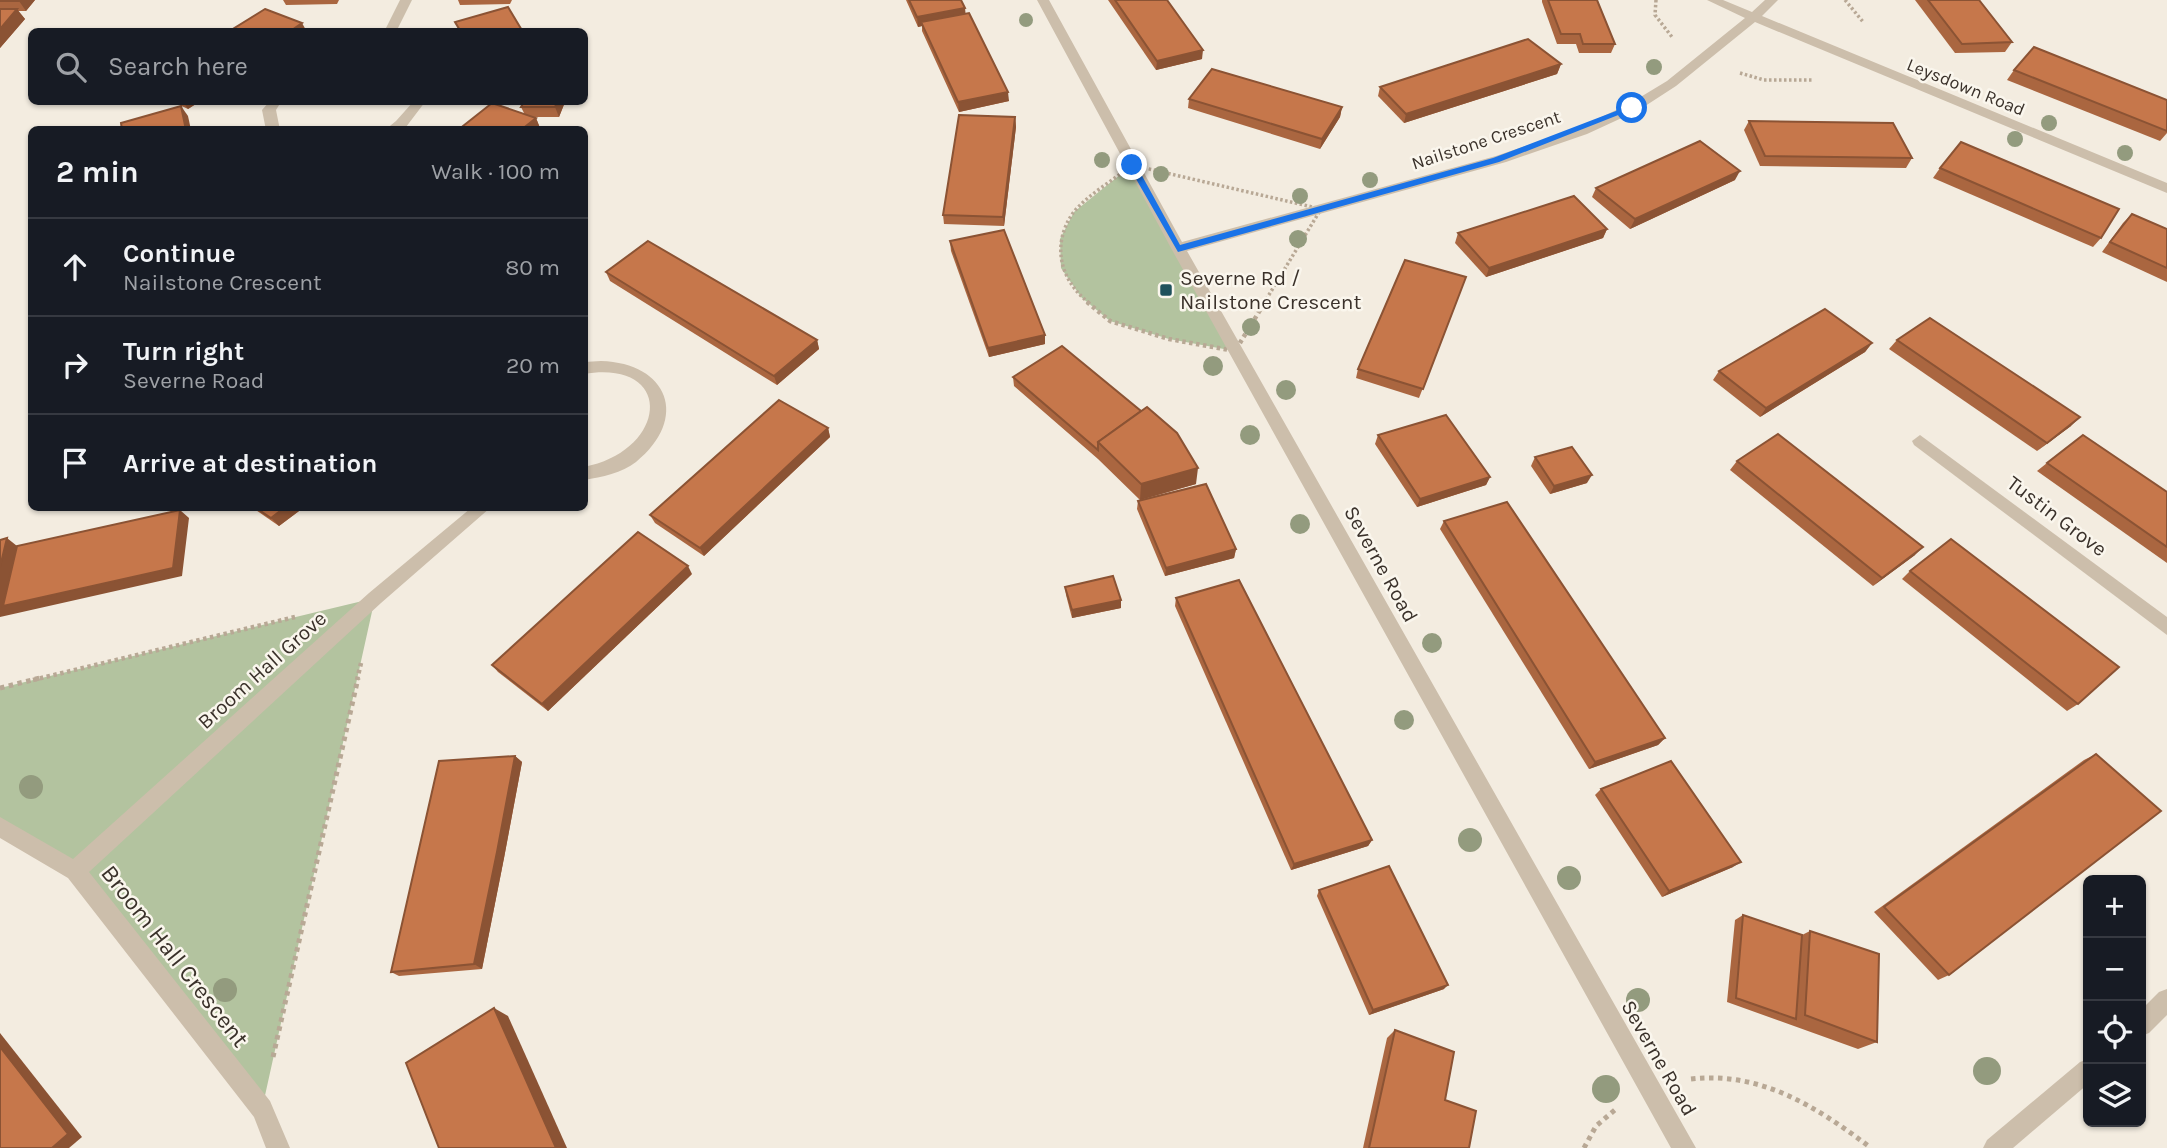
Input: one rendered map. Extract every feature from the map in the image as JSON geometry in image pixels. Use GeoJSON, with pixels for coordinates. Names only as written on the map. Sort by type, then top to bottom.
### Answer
{"type":"FeatureCollection","features":[{"type":"Feature","properties":{"kind":"street"},"geometry":{"type":"LineString","coordinates":[[392,28],[406,0]]}},
{"type":"Feature","properties":{"kind":"street","name":"Severne Road"},"geometry":{"type":"LineString","coordinates":[[1042,0],[1178,248],[1684,1148]]}},
{"type":"Feature","properties":{"kind":"street","name":"Leysdown Road"},"geometry":{"type":"LineString","coordinates":[[1713,0],[2167,188]]}},
{"type":"Feature","properties":{"kind":"street","name":"Nailstone Crescent"},"geometry":{"type":"LineString","coordinates":[[1178,248],[1496,160],[1585,128],[1632,108],[1705,61],[1772,0]]}},
{"type":"Feature","properties":{"kind":"street"},"geometry":{"type":"LineString","coordinates":[[272,126],[269,110],[273,105]]}},
{"type":"Feature","properties":{"kind":"street"},"geometry":{"type":"LineString","coordinates":[[398,126],[417,105]]}},
{"type":"Feature","properties":{"kind":"street"},"geometry":{"type":"LineString","coordinates":[[588,368],[611,366],[644,377],[657,393],[660,417],[651,437],[629,458],[606,469],[588,473]]}},
{"type":"Feature","properties":{"kind":"street","name":"Tustin Grove"},"geometry":{"type":"LineString","coordinates":[[1920,441],[2167,627]]}},
{"type":"Feature","properties":{"kind":"street","name":"Broom Hall Grove"},"geometry":{"type":"LineString","coordinates":[[75,871],[375,598],[478,511]]}},
{"type":"Feature","properties":{"kind":"street","name":"Broom Hall Crescent"},"geometry":{"type":"LineString","coordinates":[[0,827],[75,871],[262,1109],[278,1148]]}},
{"type":"Feature","properties":{"kind":"street"},"geometry":{"type":"LineString","coordinates":[[2146,1021],[2167,1000]]}},
{"type":"Feature","properties":{"kind":"street"},"geometry":{"type":"LineString","coordinates":[[1995,1148],[2083,1074]]}},
{"type":"Feature","properties":{"kind":"path"},"geometry":{"type":"LineString","coordinates":[[262,1109],[375,598]]}},
{"type":"Feature","properties":{"kind":"path"},"geometry":{"type":"LineString","coordinates":[[0,688],[308,614]]}},
{"type":"Feature","properties":{"kind":"path"},"geometry":{"type":"LineString","coordinates":[[1584,1148],[1595,1126],[1628,1098],[1649,1088],[1699,1077],[1740,1080],[1788,1094],[1838,1122],[1871,1148]]}},
{"type":"Feature","properties":{"kind":"green space"},"geometry":{"type":"Polygon","coordinates":[[[1132,165],[1235,351],[1169,339],[1110,321],[1081,297],[1061,268],[1060,239],[1074,212],[1132,165]]]}},
{"type":"Feature","properties":{"kind":"green space"},"geometry":{"type":"Polygon","coordinates":[[[375,598],[262,1109],[75,871],[0,827],[0,688],[375,598]]]}},
{"type":"Feature","properties":{"kind":"building"},"geometry":{"type":"Polygon","coordinates":[[[909,0],[961,0],[965,8],[917,17],[909,0]]]}},
{"type":"Feature","properties":{"kind":"building"},"geometry":{"type":"Polygon","coordinates":[[[1115,0],[1167,0],[1203,50],[1157,61],[1115,0]]]}},
{"type":"Feature","properties":{"kind":"building"},"geometry":{"type":"Polygon","coordinates":[[[1548,0],[1597,0],[1615,44],[1583,44],[1580,34],[1561,34],[1548,0]]]}},
{"type":"Feature","properties":{"kind":"building"},"geometry":{"type":"Polygon","coordinates":[[[1928,0],[1979,0],[2012,42],[1962,44],[1928,0]]]}},
{"type":"Feature","properties":{"kind":"building"},"geometry":{"type":"Polygon","coordinates":[[[508,7],[521,28],[459,28],[455,22],[508,7]]]}},
{"type":"Feature","properties":{"kind":"building"},"geometry":{"type":"Polygon","coordinates":[[[0,9],[17,9],[0,29],[0,9]]]}},
{"type":"Feature","properties":{"kind":"building"},"geometry":{"type":"Polygon","coordinates":[[[265,9],[302,23],[295,28],[234,28],[265,9]]]}},
{"type":"Feature","properties":{"kind":"building"},"geometry":{"type":"Polygon","coordinates":[[[969,13],[1008,92],[958,102],[921,22],[969,13]]]}},
{"type":"Feature","properties":{"kind":"building"},"geometry":{"type":"Polygon","coordinates":[[[1528,39],[1561,64],[1406,114],[1380,87],[1528,39]]]}},
{"type":"Feature","properties":{"kind":"building"},"geometry":{"type":"Polygon","coordinates":[[[2034,47],[2167,100],[2167,131],[2014,70],[2034,47]]]}},
{"type":"Feature","properties":{"kind":"building"},"geometry":{"type":"Polygon","coordinates":[[[1212,69],[1342,107],[1322,139],[1189,99],[1212,69]]]}},
{"type":"Feature","properties":{"kind":"building"},"geometry":{"type":"Polygon","coordinates":[[[489,105],[498,105],[536,118],[526,126],[463,126],[489,105]]]}},
{"type":"Feature","properties":{"kind":"building"},"geometry":{"type":"Polygon","coordinates":[[[522,105],[556,105],[555,107],[521,107],[522,105]]]}},
{"type":"Feature","properties":{"kind":"building"},"geometry":{"type":"Polygon","coordinates":[[[181,106],[185,126],[121,126],[121,123],[181,106]]]}},
{"type":"Feature","properties":{"kind":"building"},"geometry":{"type":"Polygon","coordinates":[[[959,115],[1015,117],[1003,217],[943,215],[959,115]]]}},
{"type":"Feature","properties":{"kind":"building"},"geometry":{"type":"Polygon","coordinates":[[[1749,121],[1893,123],[1912,158],[1765,156],[1749,121]]]}},
{"type":"Feature","properties":{"kind":"building"},"geometry":{"type":"Polygon","coordinates":[[[1700,141],[1740,171],[1635,219],[1596,188],[1700,141]]]}},
{"type":"Feature","properties":{"kind":"building"},"geometry":{"type":"Polygon","coordinates":[[[1961,142],[2119,209],[2101,238],[1940,168],[1961,142]]]}},
{"type":"Feature","properties":{"kind":"building"},"geometry":{"type":"Polygon","coordinates":[[[1574,196],[1607,229],[1489,268],[1458,233],[1574,196]]]}},
{"type":"Feature","properties":{"kind":"building"},"geometry":{"type":"Polygon","coordinates":[[[2132,214],[2167,229],[2167,268],[2110,242],[2132,214]]]}},
{"type":"Feature","properties":{"kind":"building"},"geometry":{"type":"Polygon","coordinates":[[[1004,230],[1045,335],[988,348],[950,241],[1004,230]]]}},
{"type":"Feature","properties":{"kind":"building"},"geometry":{"type":"Polygon","coordinates":[[[648,241],[817,340],[774,376],[606,272],[648,241]]]}},
{"type":"Feature","properties":{"kind":"building"},"geometry":{"type":"Polygon","coordinates":[[[1405,260],[1466,277],[1423,389],[1358,369],[1405,260]]]}},
{"type":"Feature","properties":{"kind":"building"},"geometry":{"type":"Polygon","coordinates":[[[1825,309],[1872,343],[1766,408],[1719,371],[1825,309]]]}},
{"type":"Feature","properties":{"kind":"building"},"geometry":{"type":"Polygon","coordinates":[[[1930,318],[2080,417],[2047,443],[1897,340],[1930,318]]]}},
{"type":"Feature","properties":{"kind":"building"},"geometry":{"type":"Polygon","coordinates":[[[1062,346],[1141,411],[1098,442],[1098,450],[1013,377],[1062,346]]]}},
{"type":"Feature","properties":{"kind":"building"},"geometry":{"type":"Polygon","coordinates":[[[779,400],[828,428],[700,548],[650,515],[779,400]]]}},
{"type":"Feature","properties":{"kind":"building"},"geometry":{"type":"Polygon","coordinates":[[[1147,407],[1177,433],[1198,468],[1141,484],[1098,442],[1147,407]]]}},
{"type":"Feature","properties":{"kind":"building"},"geometry":{"type":"Polygon","coordinates":[[[1446,415],[1490,477],[1420,499],[1378,435],[1446,415]]]}},
{"type":"Feature","properties":{"kind":"building"},"geometry":{"type":"Polygon","coordinates":[[[1778,434],[1923,547],[1882,578],[1737,461],[1778,434]]]}},
{"type":"Feature","properties":{"kind":"building"},"geometry":{"type":"Polygon","coordinates":[[[2083,435],[2167,492],[2167,547],[2047,463],[2083,435]]]}},
{"type":"Feature","properties":{"kind":"building"},"geometry":{"type":"Polygon","coordinates":[[[1572,447],[1592,475],[1554,486],[1535,457],[1572,447]]]}},
{"type":"Feature","properties":{"kind":"building"},"geometry":{"type":"Polygon","coordinates":[[[1206,484],[1236,549],[1166,568],[1138,501],[1206,484]]]}},
{"type":"Feature","properties":{"kind":"building"},"geometry":{"type":"Polygon","coordinates":[[[1507,502],[1665,738],[1595,762],[1444,521],[1507,502]]]}},
{"type":"Feature","properties":{"kind":"building"},"geometry":{"type":"Polygon","coordinates":[[[180,511],[173,568],[3,606],[17,546],[180,511]]]}},
{"type":"Feature","properties":{"kind":"building"},"geometry":{"type":"Polygon","coordinates":[[[260,511],[280,511],[271,518],[260,511]]]}},
{"type":"Feature","properties":{"kind":"building"},"geometry":{"type":"Polygon","coordinates":[[[638,532],[688,566],[542,704],[492,665],[638,532]]]}},
{"type":"Feature","properties":{"kind":"building"},"geometry":{"type":"Polygon","coordinates":[[[7,538],[0,567],[0,540],[7,538]]]}},
{"type":"Feature","properties":{"kind":"building"},"geometry":{"type":"Polygon","coordinates":[[[1951,539],[2119,667],[2078,704],[1910,571],[1951,539]]]}},
{"type":"Feature","properties":{"kind":"building"},"geometry":{"type":"Polygon","coordinates":[[[1113,576],[1121,600],[1072,610],[1065,587],[1113,576]]]}},
{"type":"Feature","properties":{"kind":"building"},"geometry":{"type":"Polygon","coordinates":[[[1239,580],[1372,840],[1294,864],[1176,598],[1239,580]]]}},
{"type":"Feature","properties":{"kind":"building"},"geometry":{"type":"Polygon","coordinates":[[[2096,754],[2161,811],[1949,975],[1884,907],[2096,754]]]}},
{"type":"Feature","properties":{"kind":"building"},"geometry":{"type":"Polygon","coordinates":[[[515,756],[474,964],[391,972],[439,761],[515,756]]]}},
{"type":"Feature","properties":{"kind":"building"},"geometry":{"type":"Polygon","coordinates":[[[1671,761],[1741,862],[1669,891],[1601,789],[1671,761]]]}},
{"type":"Feature","properties":{"kind":"building"},"geometry":{"type":"Polygon","coordinates":[[[1389,866],[1448,985],[1373,1010],[1319,890],[1389,866]]]}},
{"type":"Feature","properties":{"kind":"building"},"geometry":{"type":"Polygon","coordinates":[[[1743,915],[1802,935],[1796,1019],[1736,998],[1743,915]]]}},
{"type":"Feature","properties":{"kind":"building"},"geometry":{"type":"Polygon","coordinates":[[[1810,931],[1879,954],[1877,1042],[1805,1015],[1810,931]]]}},
{"type":"Feature","properties":{"kind":"building"},"geometry":{"type":"Polygon","coordinates":[[[494,1008],[556,1148],[439,1148],[406,1063],[494,1008]]]}},
{"type":"Feature","properties":{"kind":"building"},"geometry":{"type":"Polygon","coordinates":[[[1395,1030],[1454,1052],[1445,1100],[1476,1111],[1469,1148],[1369,1148],[1395,1030]]]}},
{"type":"Feature","properties":{"kind":"building"},"geometry":{"type":"Polygon","coordinates":[[[0,1047],[68,1134],[52,1148],[0,1148],[0,1047]]]}},
{"type":"Feature","properties":{"kind":"place","name":"Severne Rd / Nailstone Crescent"},"geometry":{"type":"Point","coordinates":[1166,290]}},
{"type":"Feature","properties":{"kind":"route"},"geometry":{"type":"LineString","coordinates":[[1132,165],[1178,248],[1496,160],[1632,108]]}}]}
